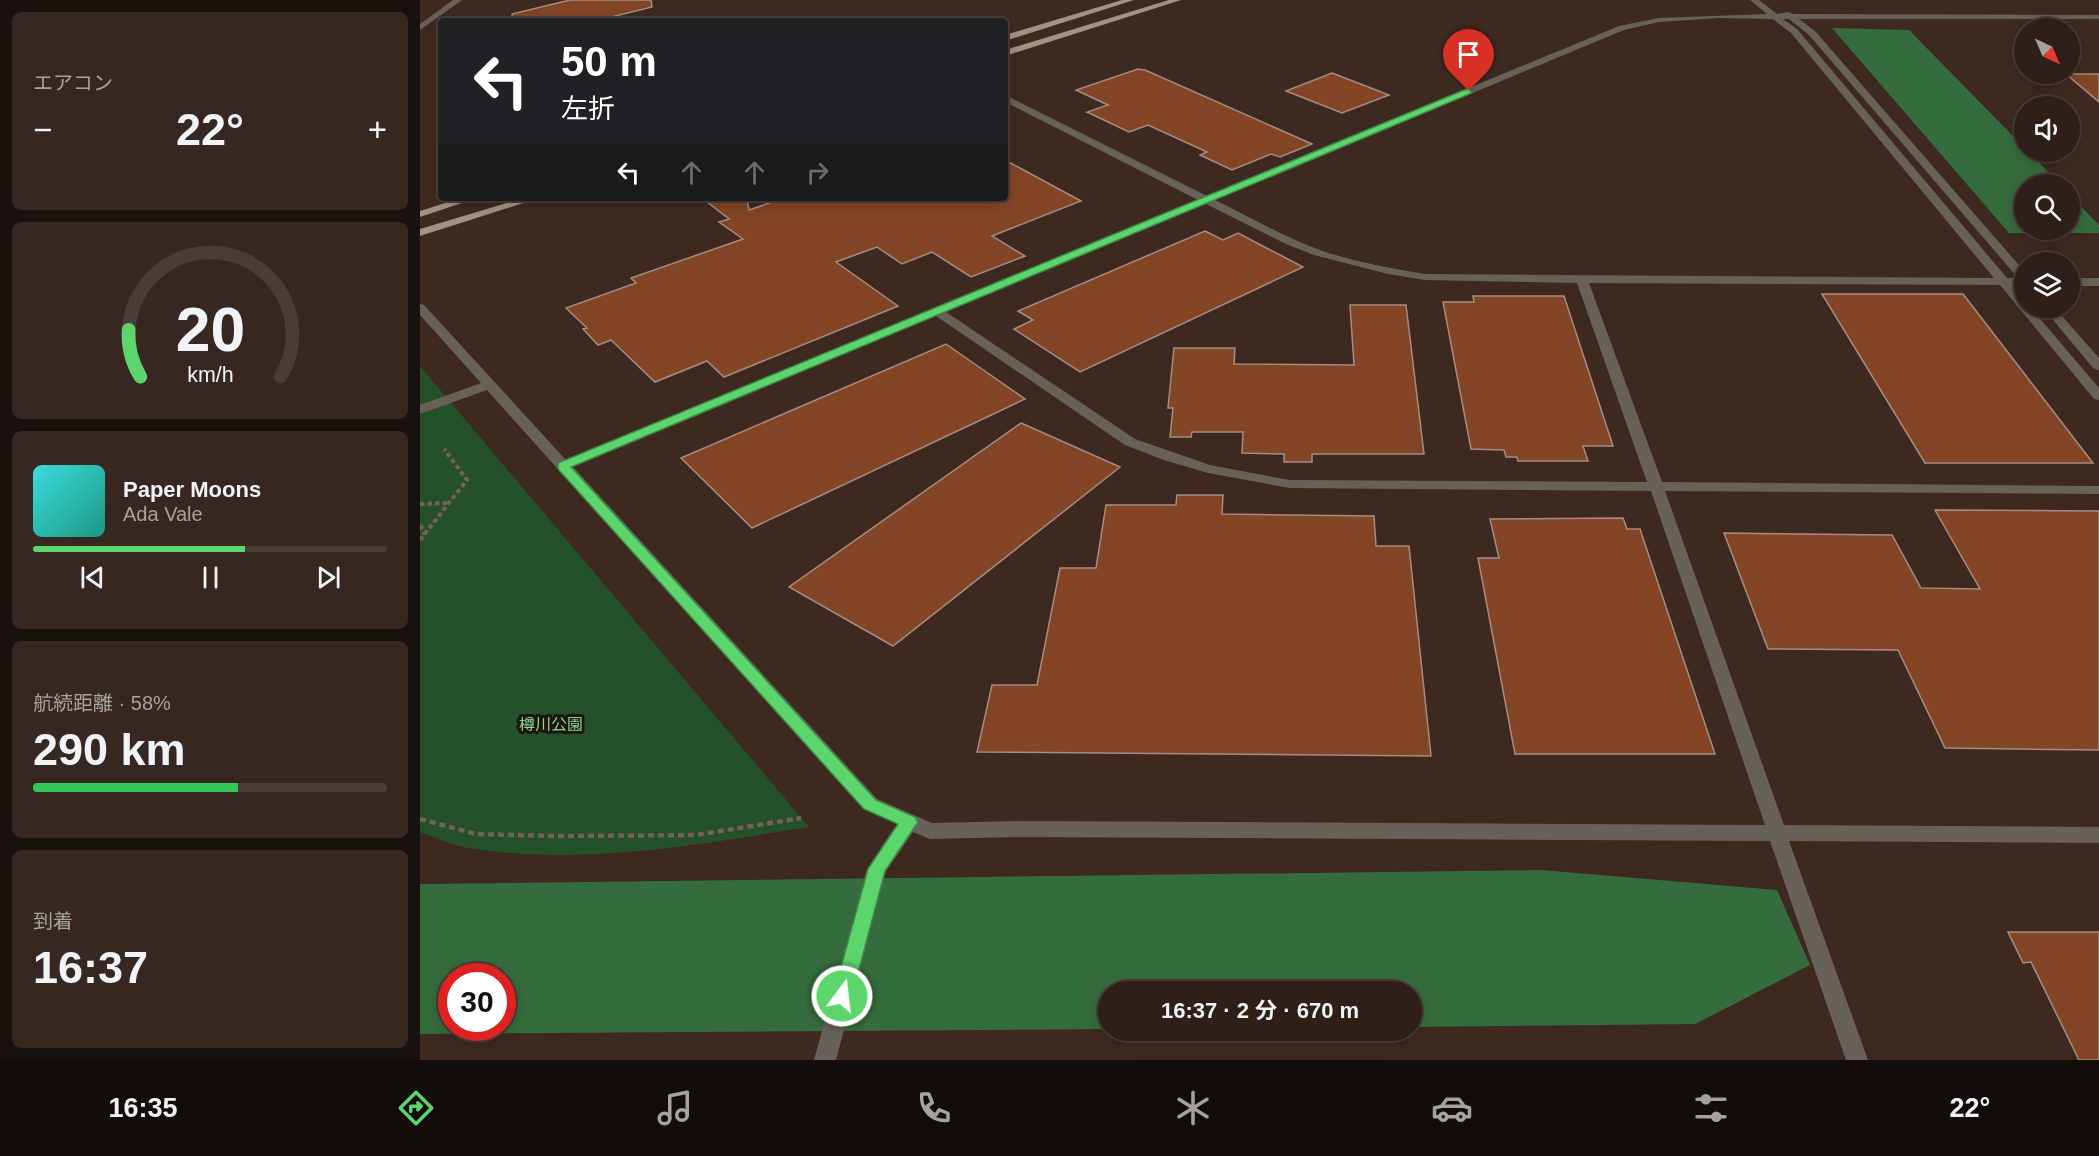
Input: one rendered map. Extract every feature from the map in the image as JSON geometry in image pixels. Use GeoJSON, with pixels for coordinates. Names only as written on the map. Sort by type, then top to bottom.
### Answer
{"type":"FeatureCollection","features":[{"type":"Feature","properties":{"kind":"main road"},"geometry":{"type":"LineString","coordinates":[[1008,37],[1130,0]]}},
{"type":"Feature","properties":{"kind":"main road"},"geometry":{"type":"LineString","coordinates":[[1008,52],[1177,0]]}},
{"type":"Feature","properties":{"kind":"main road"},"geometry":{"type":"LineString","coordinates":[[420,213],[462,201]]}},
{"type":"Feature","properties":{"kind":"main road"},"geometry":{"type":"LineString","coordinates":[[420,233],[524,201]]}},
{"type":"Feature","properties":{"kind":"street"},"geometry":{"type":"LineString","coordinates":[[420,28],[458,0]]}},
{"type":"Feature","properties":{"kind":"street"},"geometry":{"type":"LineString","coordinates":[[1754,0],[1794,31],[2099,396]]}},
{"type":"Feature","properties":{"kind":"street"},"geometry":{"type":"LineString","coordinates":[[1769,0],[1812,33],[2014,267]]}},
{"type":"Feature","properties":{"kind":"street"},"geometry":{"type":"LineString","coordinates":[[420,17],[435,17]]}},
{"type":"Feature","properties":{"kind":"street"},"geometry":{"type":"LineString","coordinates":[[563,466],[1622,28],[1684,17],[2099,17]]}},
{"type":"Feature","properties":{"kind":"street"},"geometry":{"type":"LineString","coordinates":[[1008,100],[1318,253],[1388,271],[1425,277],[1582,280],[2014,281]]}},
{"type":"Feature","properties":{"kind":"street"},"geometry":{"type":"LineString","coordinates":[[1582,280],[1658,487],[1776,833],[1857,1060]]}},
{"type":"Feature","properties":{"kind":"street"},"geometry":{"type":"LineString","coordinates":[[2080,282],[2099,282]]}},
{"type":"Feature","properties":{"kind":"street"},"geometry":{"type":"LineString","coordinates":[[420,308],[870,804],[930,831],[1030,829],[2099,835]]}},
{"type":"Feature","properties":{"kind":"street"},"geometry":{"type":"LineString","coordinates":[[936,311],[1130,442],[1197,467],[1289,484],[2099,490]]}},
{"type":"Feature","properties":{"kind":"street"},"geometry":{"type":"LineString","coordinates":[[2058,318],[2099,366]]}},
{"type":"Feature","properties":{"kind":"street"},"geometry":{"type":"LineString","coordinates":[[420,410],[489,384]]}},
{"type":"Feature","properties":{"kind":"street"},"geometry":{"type":"LineString","coordinates":[[825,1060],[876,869],[909,822]]}},
{"type":"Feature","properties":{"kind":"path"},"geometry":{"type":"LineString","coordinates":[[420,540],[467,480],[444,449]]}},
{"type":"Feature","properties":{"kind":"path"},"geometry":{"type":"LineString","coordinates":[[420,504],[449,503]]}},
{"type":"Feature","properties":{"kind":"path"},"geometry":{"type":"LineString","coordinates":[[420,525],[425,534]]}},
{"type":"Feature","properties":{"kind":"path"},"geometry":{"type":"LineString","coordinates":[[420,819],[476,834],[571,836],[696,835],[801,818]]}},
{"type":"Feature","properties":{"kind":"green space"},"geometry":{"type":"Polygon","coordinates":[[[1832,28],[1909,30],[2014,137],[2014,162],[2038,162],[2050,174],[2014,174],[2014,233],[2009,233],[1832,28]]]}},
{"type":"Feature","properties":{"kind":"green space"},"geometry":{"type":"Polygon","coordinates":[[[2080,205],[2099,225],[2099,233],[2080,233],[2080,205]]]}},
{"type":"Feature","properties":{"kind":"green space","name":"樽川公園"},"geometry":{"type":"Polygon","coordinates":[[[420,366],[809,827],[680,847],[550,855],[506,853],[463,847],[420,832],[420,366]]]}},
{"type":"Feature","properties":{"kind":"green space"},"geometry":{"type":"Polygon","coordinates":[[[1541,870],[1777,890],[1810,965],[1695,1024],[1422,1027],[1422,981],[1098,981],[1098,1029],[516,1033],[516,963],[438,963],[438,1034],[420,1034],[420,884],[1541,870]]]}},
{"type":"Feature","properties":{"kind":"building"},"geometry":{"type":"Polygon","coordinates":[[[570,0],[651,0],[652,7],[607,18],[513,18],[512,14],[570,0]]]}},
{"type":"Feature","properties":{"kind":"building"},"geometry":{"type":"Polygon","coordinates":[[[1138,69],[1145,70],[1312,144],[1280,157],[1271,154],[1232,170],[1200,155],[1207,152],[1148,125],[1129,132],[1087,112],[1108,105],[1076,90],[1138,69]]]}},
{"type":"Feature","properties":{"kind":"building"},"geometry":{"type":"Polygon","coordinates":[[[1332,73],[1389,95],[1342,113],[1286,91],[1332,73]]]}},
{"type":"Feature","properties":{"kind":"building"},"geometry":{"type":"Polygon","coordinates":[[[2080,74],[2099,74],[2099,102],[2078,84],[2080,84],[2080,74]]]}},
{"type":"Feature","properties":{"kind":"building"},"geometry":{"type":"Polygon","coordinates":[[[1008,162],[1081,201],[992,236],[1025,256],[971,277],[932,252],[902,264],[877,247],[836,262],[898,306],[724,377],[707,361],[655,382],[611,340],[598,345],[583,329],[587,328],[566,308],[636,283],[631,278],[743,239],[719,222],[729,219],[706,201],[748,201],[749,210],[775,201],[1008,201],[1008,162]]]}},
{"type":"Feature","properties":{"kind":"building"},"geometry":{"type":"Polygon","coordinates":[[[1205,231],[1223,240],[1238,233],[1303,267],[1080,372],[1014,329],[1033,320],[1018,311],[1205,231]]]}},
{"type":"Feature","properties":{"kind":"building"},"geometry":{"type":"Polygon","coordinates":[[[1822,294],[1963,294],[2093,463],[1925,463],[1822,294]]]}},
{"type":"Feature","properties":{"kind":"building"},"geometry":{"type":"Polygon","coordinates":[[[1473,296],[1564,296],[1613,446],[1583,446],[1588,461],[1518,461],[1517,457],[1506,457],[1504,450],[1471,449],[1443,302],[1474,302],[1473,296]]]}},
{"type":"Feature","properties":{"kind":"building"},"geometry":{"type":"Polygon","coordinates":[[[1350,305],[1406,305],[1424,454],[1312,454],[1312,462],[1284,462],[1284,454],[1242,453],[1243,432],[1192,432],[1191,437],[1170,437],[1173,408],[1168,408],[1174,348],[1235,348],[1234,364],[1354,365],[1350,305]]]}},
{"type":"Feature","properties":{"kind":"building"},"geometry":{"type":"Polygon","coordinates":[[[946,344],[1025,399],[752,528],[681,458],[946,344]]]}},
{"type":"Feature","properties":{"kind":"building"},"geometry":{"type":"Polygon","coordinates":[[[1021,423],[1120,467],[893,646],[789,587],[1021,423]]]}},
{"type":"Feature","properties":{"kind":"building"},"geometry":{"type":"Polygon","coordinates":[[[1177,495],[1223,495],[1222,514],[1374,516],[1376,546],[1409,546],[1431,756],[977,752],[992,685],[1037,685],[1060,568],[1096,568],[1106,505],[1176,505],[1177,495]]]}},
{"type":"Feature","properties":{"kind":"building"},"geometry":{"type":"Polygon","coordinates":[[[1935,510],[2099,511],[2099,750],[1945,748],[1898,650],[1768,649],[1724,533],[1892,535],[1921,588],[1980,589],[1935,510]]]}},
{"type":"Feature","properties":{"kind":"building"},"geometry":{"type":"Polygon","coordinates":[[[1623,518],[1627,529],[1640,529],[1715,754],[1515,754],[1478,558],[1499,558],[1490,519],[1623,518]]]}},
{"type":"Feature","properties":{"kind":"building"},"geometry":{"type":"Polygon","coordinates":[[[2008,932],[2099,932],[2099,1060],[2079,1060],[2031,962],[2023,963],[2008,932]]]}},
{"type":"Feature","properties":{"kind":"route"},"geometry":{"type":"LineString","coordinates":[[842,996],[876,869],[909,822],[870,804],[563,466],[1469,91]]}}]}
